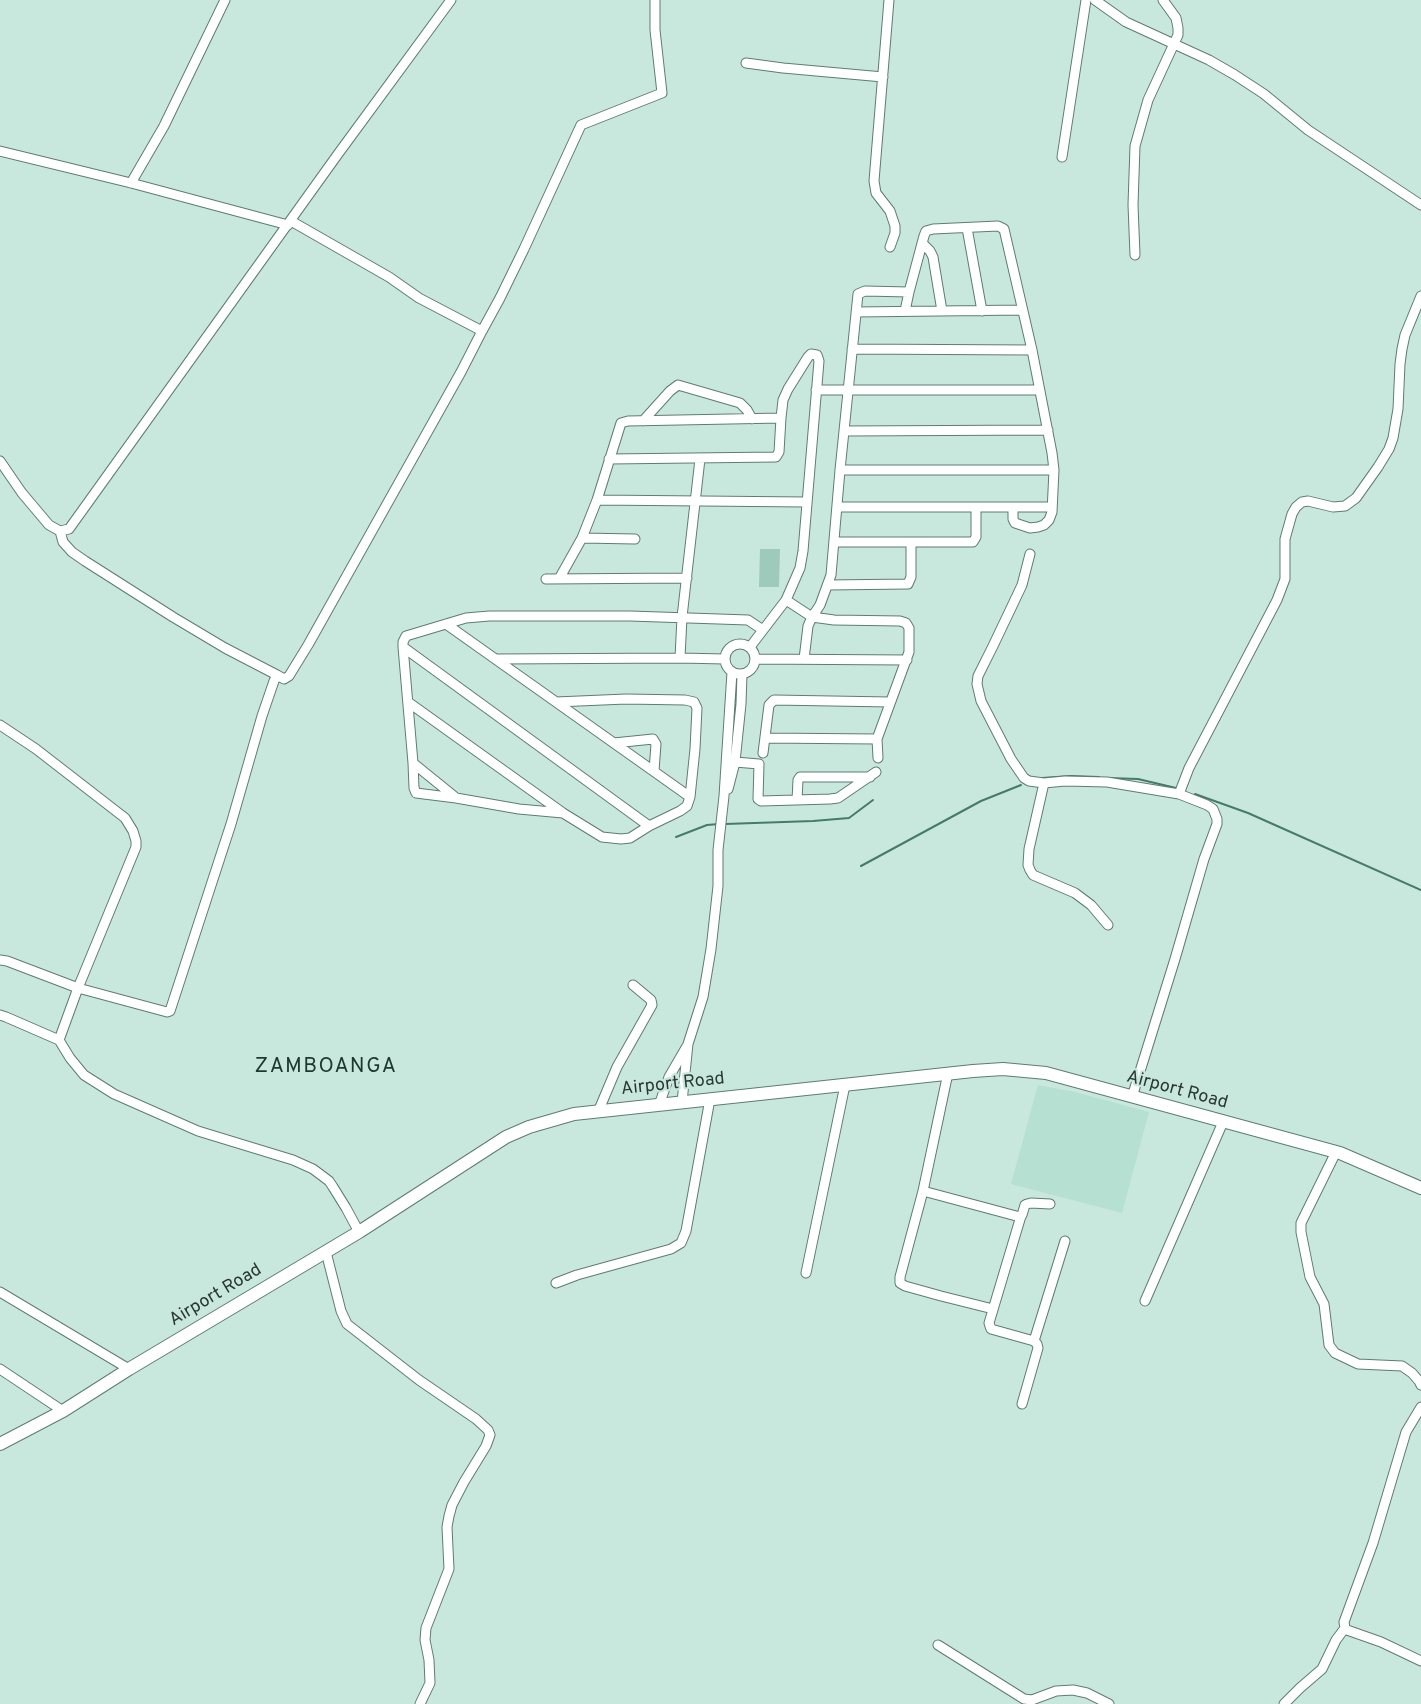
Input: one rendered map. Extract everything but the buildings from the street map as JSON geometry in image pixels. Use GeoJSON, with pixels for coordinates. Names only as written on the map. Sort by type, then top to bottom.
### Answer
{"type":"FeatureCollection","features":[{"type":"Feature","properties":{"kind":"main road","name":"Airport Road"},"geometry":{"type":"LineString","coordinates":[[0,1444],[63,1411],[359,1232],[506,1137],[574,1114],[1003,1069],[1046,1073],[1336,1152],[1421,1188]]}},
{"type":"Feature","properties":{"kind":"street"},"geometry":{"type":"LineString","coordinates":[[131,183],[164,126],[225,0]]}},
{"type":"Feature","properties":{"kind":"street"},"geometry":{"type":"LineString","coordinates":[[0,461],[49,525],[60,531],[66,531],[72,527],[451,0]]}},
{"type":"Feature","properties":{"kind":"street"},"geometry":{"type":"LineString","coordinates":[[60,531],[67,547],[85,561],[225,648],[284,679],[288,677],[461,372],[529,239],[581,125],[662,93],[655,30],[655,0]]}},
{"type":"Feature","properties":{"kind":"street"},"geometry":{"type":"LineString","coordinates":[[889,0],[875,188],[894,220],[895,233],[890,247]]}},
{"type":"Feature","properties":{"kind":"street"},"geometry":{"type":"LineString","coordinates":[[1062,157],[1086,0]]}},
{"type":"Feature","properties":{"kind":"street"},"geometry":{"type":"LineString","coordinates":[[1095,0],[1126,22],[1217,65],[1264,94],[1308,130],[1421,205]]}},
{"type":"Feature","properties":{"kind":"street"},"geometry":{"type":"LineString","coordinates":[[1135,255],[1133,194],[1135,146],[1148,100],[1178,35],[1176,18],[1164,0]]}},
{"type":"Feature","properties":{"kind":"street"},"geometry":{"type":"LineString","coordinates":[[746,63],[883,76]]}},
{"type":"Feature","properties":{"kind":"street"},"geometry":{"type":"LineString","coordinates":[[0,151],[289,223],[389,277],[419,298],[482,331]]}},
{"type":"Feature","properties":{"kind":"street"},"geometry":{"type":"LineString","coordinates":[[905,311],[925,233],[998,226],[1004,229],[1032,350],[1053,453],[1054,470],[1053,507],[1049,520],[1044,525],[1034,528],[1016,523],[1013,519],[1013,507]]}},
{"type":"Feature","properties":{"kind":"street"},"geometry":{"type":"LineString","coordinates":[[967,228],[982,311]]}},
{"type":"Feature","properties":{"kind":"street"},"geometry":{"type":"LineString","coordinates":[[922,243],[933,257],[942,311]]}},
{"type":"Feature","properties":{"kind":"street"},"geometry":{"type":"LineString","coordinates":[[804,659],[807,633],[812,617],[820,605],[831,575],[859,293],[865,291],[909,292]]}},
{"type":"Feature","properties":{"kind":"street"},"geometry":{"type":"LineString","coordinates":[[1179,794],[1189,768],[1277,600],[1285,579],[1285,539],[1296,507],[1308,501],[1333,507],[1345,506],[1356,498],[1389,449],[1398,409],[1402,349],[1405,335],[1421,296]]}},
{"type":"Feature","properties":{"kind":"street"},"geometry":{"type":"LineString","coordinates":[[856,312],[1022,310]]}},
{"type":"Feature","properties":{"kind":"street"},"geometry":{"type":"LineString","coordinates":[[852,349],[1032,350]]}},
{"type":"Feature","properties":{"kind":"street"},"geometry":{"type":"LineString","coordinates":[[609,459],[776,457],[779,452],[783,400],[808,357],[812,354],[816,356],[819,362],[800,568],[786,600],[750,647]]}},
{"type":"Feature","properties":{"kind":"street"},"geometry":{"type":"LineString","coordinates":[[643,421],[678,385],[742,404],[752,419]]}},
{"type":"Feature","properties":{"kind":"street"},"geometry":{"type":"LineString","coordinates":[[816,390],[1039,390]]}},
{"type":"Feature","properties":{"kind":"street"},"geometry":{"type":"LineString","coordinates":[[559,579],[582,538],[597,500],[621,423],[781,418]]}},
{"type":"Feature","properties":{"kind":"street"},"geometry":{"type":"LineString","coordinates":[[845,431],[1048,430]]}},
{"type":"Feature","properties":{"kind":"street"},"geometry":{"type":"LineString","coordinates":[[680,658],[682,617],[700,459]]}},
{"type":"Feature","properties":{"kind":"street"},"geometry":{"type":"LineString","coordinates":[[840,470],[1054,470]]}},
{"type":"Feature","properties":{"kind":"street"},"geometry":{"type":"LineString","coordinates":[[597,500],[806,502]]}},
{"type":"Feature","properties":{"kind":"street"},"geometry":{"type":"LineString","coordinates":[[838,507],[1053,507]]}},
{"type":"Feature","properties":{"kind":"street"},"geometry":{"type":"LineString","coordinates":[[835,542],[973,542],[976,537],[976,507]]}},
{"type":"Feature","properties":{"kind":"street"},"geometry":{"type":"LineString","coordinates":[[582,538],[635,539]]}},
{"type":"Feature","properties":{"kind":"street"},"geometry":{"type":"LineString","coordinates":[[828,585],[908,584],[911,577],[911,542]]}},
{"type":"Feature","properties":{"kind":"street"},"geometry":{"type":"LineString","coordinates":[[1030,554],[1022,585],[980,670],[977,684],[981,701],[1019,773],[1029,782],[1107,782],[1179,794],[1207,805],[1213,809],[1217,819],[1132,1097]]}},
{"type":"Feature","properties":{"kind":"street"},"geometry":{"type":"LineString","coordinates":[[546,579],[687,578]]}},
{"type":"Feature","properties":{"kind":"street"},"geometry":{"type":"LineString","coordinates":[[786,600],[812,617],[900,621],[906,623],[909,628],[910,643],[907,660],[877,739],[878,758]]}},
{"type":"Feature","properties":{"kind":"street"},"geometry":{"type":"LineString","coordinates":[[563,813],[519,809],[416,793],[404,646],[406,636],[466,618],[489,616],[682,617],[748,620],[763,630]]}},
{"type":"Feature","properties":{"kind":"street"},"geometry":{"type":"LineString","coordinates":[[446,624],[690,797]]}},
{"type":"Feature","properties":{"kind":"street"},"geometry":{"type":"LineString","coordinates":[[742,644],[750,647],[755,659],[750,670],[737,673],[727,666],[725,659],[727,651],[733,645],[742,644]]}},
{"type":"Feature","properties":{"kind":"street"},"geometry":{"type":"LineString","coordinates":[[404,646],[649,826]]}},
{"type":"Feature","properties":{"kind":"street"},"geometry":{"type":"LineString","coordinates":[[496,659],[725,659]]}},
{"type":"Feature","properties":{"kind":"street"},"geometry":{"type":"LineString","coordinates":[[755,659],[907,660]]}},
{"type":"Feature","properties":{"kind":"street"},"geometry":{"type":"LineString","coordinates":[[724,796],[730,784],[735,762],[737,673]]}},
{"type":"Feature","properties":{"kind":"street"},"geometry":{"type":"LineString","coordinates":[[0,960],[78,987],[167,1012],[172,1009],[231,824],[262,716],[277,675]]}},
{"type":"Feature","properties":{"kind":"street"},"geometry":{"type":"LineString","coordinates":[[408,702],[598,836],[609,839],[630,838],[684,809],[690,797],[698,708],[694,702],[626,699],[556,702]]}},
{"type":"Feature","properties":{"kind":"street"},"geometry":{"type":"LineString","coordinates":[[763,753],[769,705],[774,700],[890,702]]}},
{"type":"Feature","properties":{"kind":"street"},"geometry":{"type":"LineString","coordinates":[[682,1102],[688,1044],[703,997],[711,949],[718,886],[718,850],[735,718]]}},
{"type":"Feature","properties":{"kind":"street"},"geometry":{"type":"LineString","coordinates":[[0,725],[36,749],[125,818],[135,837],[136,847],[78,987],[59,1040]]}},
{"type":"Feature","properties":{"kind":"street"},"geometry":{"type":"LineString","coordinates":[[765,738],[877,739]]}},
{"type":"Feature","properties":{"kind":"street"},"geometry":{"type":"LineString","coordinates":[[614,743],[653,740],[656,744],[654,771]]}},
{"type":"Feature","properties":{"kind":"street"},"geometry":{"type":"LineString","coordinates":[[735,762],[759,764],[759,800],[797,800],[838,798],[873,775],[800,777],[797,800]]}},
{"type":"Feature","properties":{"kind":"street"},"geometry":{"type":"LineString","coordinates":[[413,763],[456,798]]}},
{"type":"Feature","properties":{"kind":"street"},"geometry":{"type":"LineString","coordinates":[[1044,783],[1029,849],[1028,866],[1034,875],[1076,893],[1091,904],[1108,925]]}},
{"type":"Feature","properties":{"kind":"street"},"geometry":{"type":"LineString","coordinates":[[598,1112],[617,1066],[652,1005],[651,1000],[633,985]]}},
{"type":"Feature","properties":{"kind":"street"},"geometry":{"type":"LineString","coordinates":[[0,1016],[59,1040],[84,1075],[114,1094],[198,1131],[293,1160],[322,1175],[333,1187],[359,1232]]}},
{"type":"Feature","properties":{"kind":"street"},"geometry":{"type":"LineString","coordinates":[[659,1105],[669,1077],[688,1044]]}},
{"type":"Feature","properties":{"kind":"street"},"geometry":{"type":"LineString","coordinates":[[948,1073],[900,1283],[993,1310]]}},
{"type":"Feature","properties":{"kind":"street"},"geometry":{"type":"LineString","coordinates":[[806,1273],[845,1085]]}},
{"type":"Feature","properties":{"kind":"street"},"geometry":{"type":"LineString","coordinates":[[556,1283],[671,1249],[681,1243],[686,1231],[710,1099]]}},
{"type":"Feature","properties":{"kind":"street"},"geometry":{"type":"LineString","coordinates":[[1145,1301],[1223,1122]]}},
{"type":"Feature","properties":{"kind":"street"},"geometry":{"type":"LineString","coordinates":[[1336,1152],[1301,1223],[1302,1242],[1310,1277],[1324,1304],[1329,1345],[1335,1353],[1358,1364],[1402,1366],[1412,1372],[1421,1385]]}},
{"type":"Feature","properties":{"kind":"street"},"geometry":{"type":"LineString","coordinates":[[922,1191],[1016,1217],[1021,1216]]}},
{"type":"Feature","properties":{"kind":"street"},"geometry":{"type":"LineString","coordinates":[[1022,1404],[1038,1345],[1034,1341],[991,1329],[989,1323],[1021,1216],[1027,1204],[1050,1204]]}},
{"type":"Feature","properties":{"kind":"street"},"geometry":{"type":"LineString","coordinates":[[1034,1341],[1065,1241]]}},
{"type":"Feature","properties":{"kind":"street"},"geometry":{"type":"LineString","coordinates":[[326,1252],[341,1311],[347,1324],[419,1380],[476,1419],[490,1435],[460,1490],[449,1516],[447,1527],[449,1569],[426,1628],[425,1640],[430,1683],[420,1704]]}},
{"type":"Feature","properties":{"kind":"street"},"geometry":{"type":"LineString","coordinates":[[0,1292],[129,1369]]}},
{"type":"Feature","properties":{"kind":"street"},"geometry":{"type":"LineString","coordinates":[[0,1369],[63,1411]]}},
{"type":"Feature","properties":{"kind":"street"},"geometry":{"type":"LineString","coordinates":[[1284,1704],[1322,1669],[1336,1640],[1345,1628],[1344,1622],[1373,1543],[1406,1432],[1421,1407]]}},
{"type":"Feature","properties":{"kind":"street"},"geometry":{"type":"LineString","coordinates":[[1345,1628],[1421,1661]]}},
{"type":"Feature","properties":{"kind":"street"},"geometry":{"type":"LineString","coordinates":[[938,1645],[1024,1699],[1032,1700],[1056,1691],[1073,1690],[1087,1693],[1109,1704]]}},
{"type":"Feature","properties":{"kind":"shaded area"},"geometry":{"type":"Polygon","coordinates":[[[760,549],[780,549],[779,587],[759,587],[760,549]]]}},
{"type":"Feature","properties":{"kind":"shaded area"},"geometry":{"type":"Polygon","coordinates":[[[1038,1085],[1075,1092],[1149,1112],[1122,1213],[1011,1184],[1038,1085]]]}},
{"type":"Feature","properties":{"kind":"waterway"},"geometry":{"type":"LineString","coordinates":[[1042,778],[1099,777]]}},
{"type":"Feature","properties":{"kind":"waterway"},"geometry":{"type":"LineString","coordinates":[[1108,778],[1138,779],[1176,788]]}},
{"type":"Feature","properties":{"kind":"waterway"},"geometry":{"type":"LineString","coordinates":[[861,866],[981,801],[1021,785]]}},
{"type":"Feature","properties":{"kind":"waterway"},"geometry":{"type":"LineString","coordinates":[[1195,794],[1248,813],[1421,890]]}},
{"type":"Feature","properties":{"kind":"waterway"},"geometry":{"type":"LineString","coordinates":[[725,824],[849,818],[873,800]]}},
{"type":"Feature","properties":{"kind":"waterway"},"geometry":{"type":"LineString","coordinates":[[676,837],[707,825],[719,824]]}},
{"type":"Feature","properties":{"kind":"district","name":"ZAMBOANGA"},"geometry":{"type":"Point","coordinates":[326,1068]}}]}
